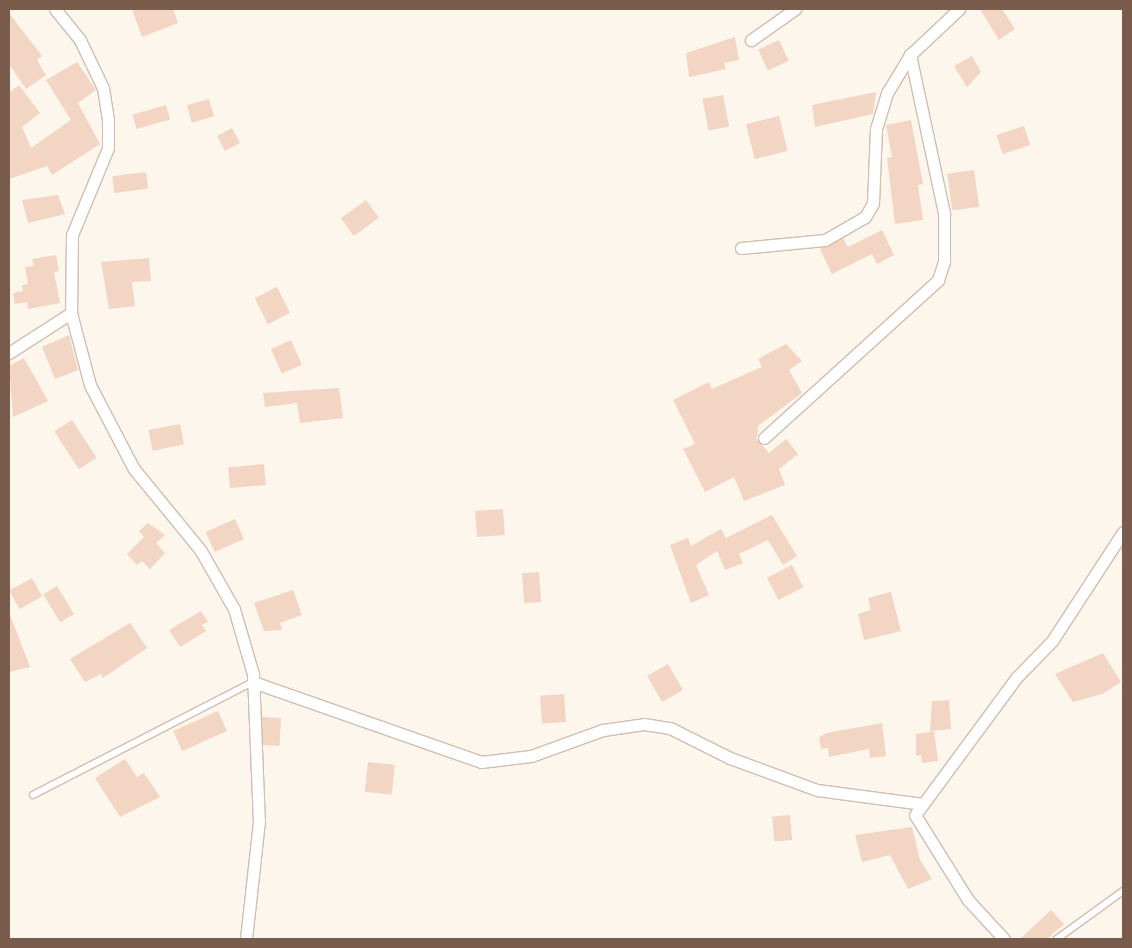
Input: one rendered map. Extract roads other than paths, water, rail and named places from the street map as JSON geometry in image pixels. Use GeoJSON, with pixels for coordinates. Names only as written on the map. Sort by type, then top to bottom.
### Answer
{"type":"FeatureCollection","features":[{"type":"Feature","properties":{"kind":"street"},"geometry":{"type":"LineString","coordinates":[[55,9],[80,40],[99,80],[108,119],[108,148],[72,235],[71,313],[90,385],[134,469],[201,551],[234,608],[253,682],[259,821],[246,939]]}},
{"type":"Feature","properties":{"kind":"street"},"geometry":{"type":"LineString","coordinates":[[752,40],[795,9]]}},
{"type":"Feature","properties":{"kind":"street"},"geometry":{"type":"LineString","coordinates":[[741,248],[825,240],[865,217],[873,203],[876,129],[887,93],[910,55],[959,9]]}},
{"type":"Feature","properties":{"kind":"street"},"geometry":{"type":"LineString","coordinates":[[764,438],[938,280],[944,262],[944,213],[910,55]]}},
{"type":"Feature","properties":{"kind":"street"},"geometry":{"type":"LineString","coordinates":[[9,353],[71,313]]}},
{"type":"Feature","properties":{"kind":"street"},"geometry":{"type":"LineString","coordinates":[[1004,939],[968,900],[914,815],[1016,678],[1052,641],[1123,532]]}},
{"type":"Feature","properties":{"kind":"street"},"geometry":{"type":"LineString","coordinates":[[253,682],[481,762],[531,756],[603,730],[644,724],[670,728],[730,758],[817,790],[923,804]]}},
{"type":"Feature","properties":{"kind":"lane"},"geometry":{"type":"LineString","coordinates":[[33,795],[253,682]]}},
{"type":"Feature","properties":{"kind":"lane"},"geometry":{"type":"LineString","coordinates":[[1056,939],[1123,891]]}}]}
